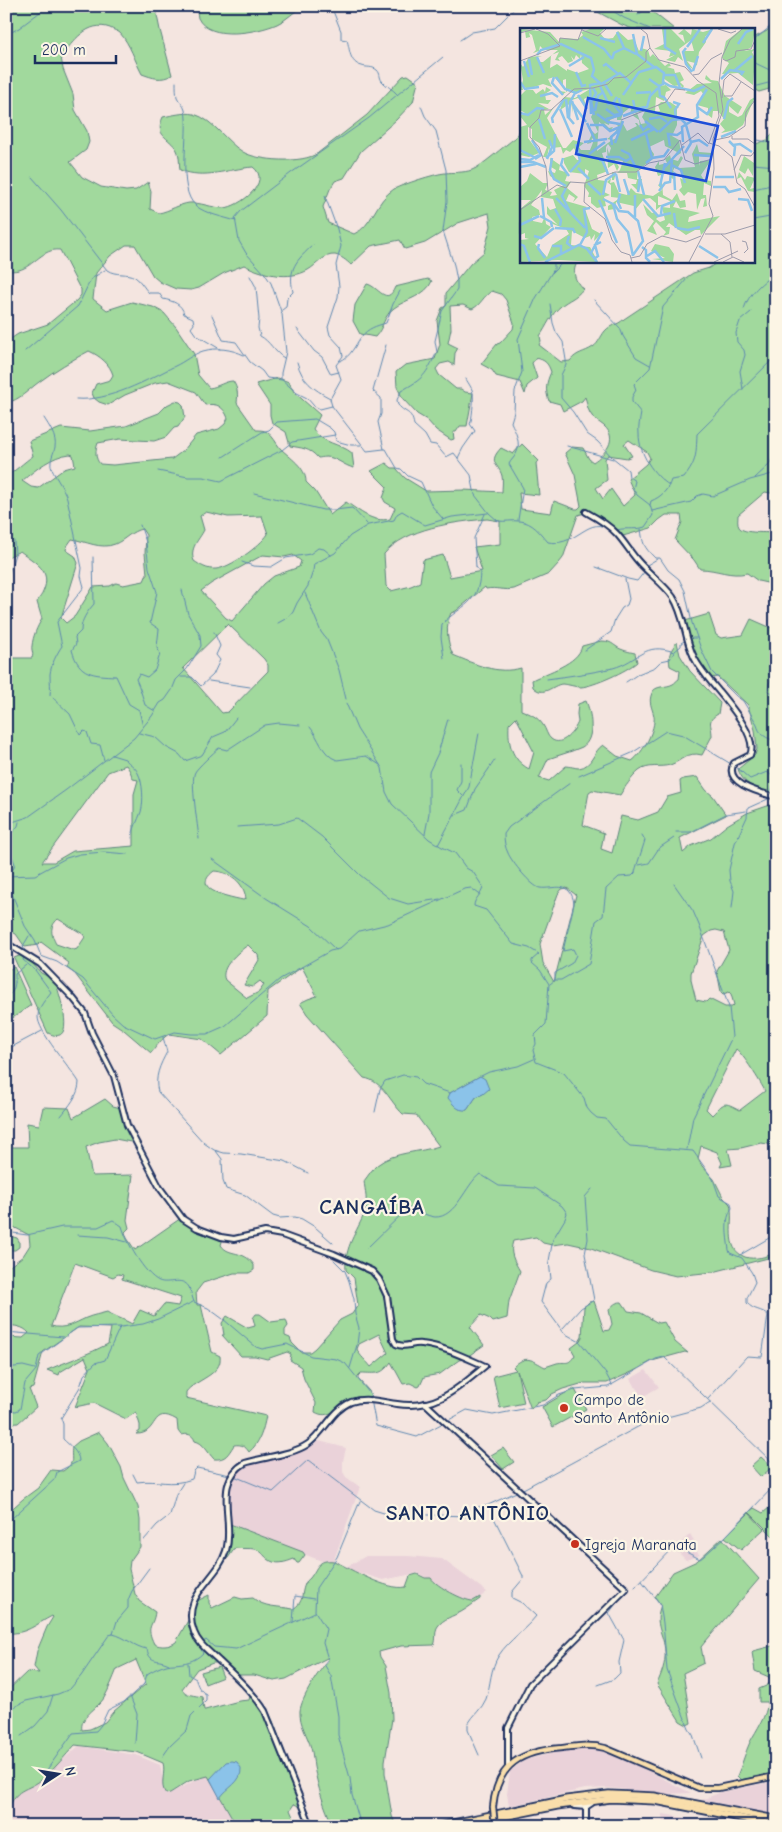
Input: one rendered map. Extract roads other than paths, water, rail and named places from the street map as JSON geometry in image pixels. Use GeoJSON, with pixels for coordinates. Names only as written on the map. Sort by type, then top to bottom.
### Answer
{"type":"FeatureCollection","features":[{"type":"Feature","properties":{"kind":"highway"},"geometry":{"type":"LineString","coordinates":[[439,1826],[558,1801],[609,1794],[654,1796],[776,1819]]}},
{"type":"Feature","properties":{"kind":"highway"},"geometry":{"type":"LineString","coordinates":[[459,1826],[599,1799],[656,1801],[776,1825]]}},
{"type":"Feature","properties":{"kind":"highway"},"geometry":{"type":"LineString","coordinates":[[759,1821],[772,1826]]}},
{"type":"Feature","properties":{"kind":"main road"},"geometry":{"type":"LineString","coordinates":[[495,1826],[493,1806],[496,1788],[504,1770],[525,1755],[549,1749],[588,1745],[613,1750],[699,1788],[718,1788],[776,1776]]}},
{"type":"Feature","properties":{"kind":"street"},"geometry":{"type":"LineString","coordinates":[[586,512],[616,533],[638,561],[673,598],[684,621],[689,645],[696,660],[743,724],[751,739],[752,752],[750,755],[734,762],[731,768],[733,776],[744,786],[776,797]]}},
{"type":"Feature","properties":{"kind":"street"},"geometry":{"type":"LineString","coordinates":[[6,943],[40,964],[85,1013],[92,1033],[114,1076],[127,1124],[164,1194],[187,1222],[202,1231],[234,1239],[265,1232],[282,1235],[334,1254],[372,1271],[379,1279],[387,1296],[393,1339],[396,1344],[404,1346],[418,1343],[439,1347],[485,1366],[452,1392],[440,1399],[425,1404],[403,1405],[366,1400],[352,1402],[340,1409],[305,1446],[245,1463],[230,1478],[226,1489],[228,1542],[225,1554],[196,1595],[192,1608],[192,1624],[198,1640],[255,1698],[265,1711],[311,1826]]}},
{"type":"Feature","properties":{"kind":"street"},"geometry":{"type":"LineString","coordinates":[[425,1404],[626,1589],[533,1679],[508,1728],[508,1766]]}},
{"type":"Feature","properties":{"kind":"street"},"geometry":{"type":"LineString","coordinates":[[557,1806],[586,1807],[599,1799]]}},
{"type":"Feature","properties":{"kind":"street"},"geometry":{"type":"LineString","coordinates":[[586,1807],[586,1826]]}},
{"type":"Feature","properties":{"kind":"water"},"geometry":{"type":"Polygon","coordinates":[[[480,1076],[485,1079],[489,1089],[476,1097],[467,1110],[461,1110],[456,1107],[448,1098],[450,1093],[480,1076]]]}},
{"type":"Feature","properties":{"kind":"water"},"geometry":{"type":"Polygon","coordinates":[[[226,1762],[237,1762],[241,1768],[241,1773],[237,1781],[220,1798],[210,1779],[226,1762]]]}},
{"type":"Feature","properties":{"kind":"waterway"},"geometry":{"type":"LineString","coordinates":[[6,35],[19,28],[48,6]]}},
{"type":"Feature","properties":{"kind":"waterway"},"geometry":{"type":"LineString","coordinates":[[331,6],[341,31],[341,39],[347,40],[352,59],[362,66],[377,70],[382,81],[397,94]]}},
{"type":"Feature","properties":{"kind":"waterway"},"geometry":{"type":"LineString","coordinates":[[460,40],[472,32],[495,28],[517,6]]}},
{"type":"Feature","properties":{"kind":"waterway"},"geometry":{"type":"LineString","coordinates":[[605,6],[624,18],[648,28]]}},
{"type":"Feature","properties":{"kind":"waterway"},"geometry":{"type":"LineString","coordinates":[[638,15],[650,6]]}},
{"type":"Feature","properties":{"kind":"waterway"},"geometry":{"type":"LineString","coordinates":[[754,40],[776,22]]}},
{"type":"Feature","properties":{"kind":"waterway"},"geometry":{"type":"LineString","coordinates":[[332,406],[320,409],[314,406],[307,398],[297,393],[281,379],[286,352],[282,314],[271,283],[246,253],[239,241],[235,218],[241,211],[291,173],[369,118],[443,57]]}},
{"type":"Feature","properties":{"kind":"waterway"},"geometry":{"type":"LineString","coordinates":[[754,62],[776,73]]}},
{"type":"Feature","properties":{"kind":"waterway"},"geometry":{"type":"LineString","coordinates":[[754,87],[776,81]]}},
{"type":"Feature","properties":{"kind":"waterway"},"geometry":{"type":"LineString","coordinates":[[176,82],[177,97],[185,110],[185,174],[190,198],[196,206],[205,211],[236,221]]}},
{"type":"Feature","properties":{"kind":"waterway"},"geometry":{"type":"LineString","coordinates":[[421,106],[425,116],[436,131],[446,170],[447,201],[443,231],[454,265],[457,290],[442,311],[435,341],[437,352],[433,360],[423,376],[401,391],[397,400],[398,405],[410,415],[414,425],[425,435],[430,444],[436,445],[446,457],[454,453],[471,475],[475,495],[498,521],[528,523],[536,528],[548,542],[557,543],[596,526],[602,526],[613,532],[620,529],[645,527],[653,515],[650,505],[637,495],[633,489],[635,481],[629,477],[628,470],[587,434],[573,412],[561,398],[561,375],[566,365],[566,360],[563,342],[556,332],[553,323],[550,304]]}},
{"type":"Feature","properties":{"kind":"waterway"},"geometry":{"type":"LineString","coordinates":[[754,139],[776,144]]}},
{"type":"Feature","properties":{"kind":"waterway"},"geometry":{"type":"LineString","coordinates":[[754,164],[776,166]]}},
{"type":"Feature","properties":{"kind":"waterway"},"geometry":{"type":"LineString","coordinates":[[32,177],[61,210],[107,270],[135,277],[149,293],[159,293],[163,299],[176,304],[184,314],[193,318],[194,324],[191,328],[196,335],[220,349]]}},
{"type":"Feature","properties":{"kind":"waterway"},"geometry":{"type":"LineString","coordinates":[[754,189],[776,184]]}},
{"type":"Feature","properties":{"kind":"waterway"},"geometry":{"type":"LineString","coordinates":[[325,196],[341,246],[336,265],[339,286],[338,297],[328,327],[330,335],[341,347],[343,356],[336,365],[341,379],[330,399],[332,406],[367,451],[384,449]]}},
{"type":"Feature","properties":{"kind":"waterway"},"geometry":{"type":"LineString","coordinates":[[754,220],[776,216]]}},
{"type":"Feature","properties":{"kind":"waterway"},"geometry":{"type":"LineString","coordinates":[[282,310],[286,307],[287,298],[293,292],[292,277],[295,266],[313,245]]}},
{"type":"Feature","properties":{"kind":"waterway"},"geometry":{"type":"LineString","coordinates":[[518,520],[523,488],[509,464],[518,450],[517,438],[511,422],[514,412],[515,391],[522,372],[518,339],[536,298],[554,269],[554,262]]}},
{"type":"Feature","properties":{"kind":"waterway"},"geometry":{"type":"LineString","coordinates":[[552,273],[563,262]]}},
{"type":"Feature","properties":{"kind":"waterway"},"geometry":{"type":"LineString","coordinates":[[25,351],[78,306],[91,279],[105,270]]}},
{"type":"Feature","properties":{"kind":"waterway"},"geometry":{"type":"LineString","coordinates":[[744,309],[749,298],[757,288],[776,273]]}},
{"type":"Feature","properties":{"kind":"waterway"},"geometry":{"type":"LineString","coordinates":[[250,276],[256,287],[260,336],[284,358]]}},
{"type":"Feature","properties":{"kind":"waterway"},"geometry":{"type":"LineString","coordinates":[[669,485],[652,469],[641,449],[639,431],[641,413],[632,402],[632,397],[636,390],[634,384],[650,368],[663,307],[687,279]]}},
{"type":"Feature","properties":{"kind":"waterway"},"geometry":{"type":"LineString","coordinates":[[340,361],[350,354],[366,331],[386,323],[400,291]]}},
{"type":"Feature","properties":{"kind":"waterway"},"geometry":{"type":"LineString","coordinates":[[594,300],[620,328],[636,357],[650,365]]}},
{"type":"Feature","properties":{"kind":"waterway"},"geometry":{"type":"LineString","coordinates":[[743,389],[740,371],[745,355],[744,350],[737,342],[736,333],[740,321],[751,312]]}},
{"type":"Feature","properties":{"kind":"waterway"},"geometry":{"type":"LineString","coordinates":[[212,315],[223,340],[236,342],[250,362],[262,371],[267,378],[282,380]]}},
{"type":"Feature","properties":{"kind":"waterway"},"geometry":{"type":"LineString","coordinates":[[297,329],[314,351],[322,357],[331,374],[339,372]]}},
{"type":"Feature","properties":{"kind":"waterway"},"geometry":{"type":"LineString","coordinates":[[386,345],[373,391],[381,398],[381,414],[378,422],[384,449],[386,449],[397,468],[421,482],[432,506],[443,519]]}},
{"type":"Feature","properties":{"kind":"waterway"},"geometry":{"type":"LineString","coordinates":[[76,399],[89,399],[114,394],[203,351],[224,349],[244,355]]}},
{"type":"Feature","properties":{"kind":"waterway"},"geometry":{"type":"LineString","coordinates":[[650,505],[651,501],[666,490],[671,480],[684,478],[688,472],[695,458],[697,434],[776,356]]}},
{"type":"Feature","properties":{"kind":"waterway"},"geometry":{"type":"LineString","coordinates":[[297,362],[299,369],[309,384],[330,398]]}},
{"type":"Feature","properties":{"kind":"waterway"},"geometry":{"type":"LineString","coordinates":[[458,458],[475,431],[470,424],[473,409],[473,392],[466,379]]}},
{"type":"Feature","properties":{"kind":"waterway"},"geometry":{"type":"LineString","coordinates":[[44,418],[55,439],[51,466],[67,498],[82,568],[81,576],[84,587],[57,622],[62,646],[54,659],[50,674],[50,695],[70,714],[80,735],[84,731],[87,732],[91,744],[100,745],[104,760]]}},
{"type":"Feature","properties":{"kind":"waterway"},"geometry":{"type":"LineString","coordinates":[[223,457],[262,432],[269,430],[277,422],[315,419],[334,432],[336,441],[351,445],[361,445]]}},
{"type":"Feature","properties":{"kind":"waterway"},"geometry":{"type":"LineString","coordinates":[[158,471],[221,481],[282,450],[292,442],[335,435]]}},
{"type":"Feature","properties":{"kind":"waterway"},"geometry":{"type":"LineString","coordinates":[[567,446],[613,459]]}},
{"type":"Feature","properties":{"kind":"waterway"},"geometry":{"type":"LineString","coordinates":[[755,478],[769,465],[776,451]]}},
{"type":"Feature","properties":{"kind":"waterway"},"geometry":{"type":"LineString","coordinates":[[652,511],[691,502],[697,496],[703,494],[713,496],[750,480],[776,473]]}},
{"type":"Feature","properties":{"kind":"waterway"},"geometry":{"type":"LineString","coordinates":[[254,493],[323,510],[352,508],[367,524]]}},
{"type":"Feature","properties":{"kind":"waterway"},"geometry":{"type":"LineString","coordinates":[[278,623],[289,617],[293,612],[308,586],[314,564],[335,553],[350,536],[368,525],[394,520],[397,514],[402,511],[425,525],[452,517],[488,513]]}},
{"type":"Feature","properties":{"kind":"waterway"},"geometry":{"type":"LineString","coordinates":[[444,658],[441,637],[442,624],[473,598],[479,583],[480,572],[476,567],[474,538],[485,514]]}},
{"type":"Feature","properties":{"kind":"waterway"},"geometry":{"type":"LineString","coordinates":[[140,525],[146,542],[149,568],[157,592],[150,623],[159,629],[157,647],[160,654],[155,670],[147,677],[139,674],[136,679],[145,705],[155,711]]}},
{"type":"Feature","properties":{"kind":"waterway"},"geometry":{"type":"LineString","coordinates":[[641,529],[646,548],[655,558],[660,558],[668,570],[679,579],[685,591],[692,623],[712,672],[743,701],[761,733],[769,739],[776,740]]}},
{"type":"Feature","properties":{"kind":"waterway"},"geometry":{"type":"LineString","coordinates":[[6,583],[15,554],[14,541]]}},
{"type":"Feature","properties":{"kind":"waterway"},"geometry":{"type":"LineString","coordinates":[[242,562],[253,566],[271,567],[286,558],[310,554],[318,548],[324,549],[331,555]]}},
{"type":"Feature","properties":{"kind":"waterway"},"geometry":{"type":"LineString","coordinates":[[93,557],[94,604],[85,616],[81,631],[75,637],[76,644],[72,650],[79,664],[88,672],[116,676],[129,704],[139,710],[143,727]]}},
{"type":"Feature","properties":{"kind":"waterway"},"geometry":{"type":"LineString","coordinates":[[596,567],[637,581],[647,565],[657,559]]}},
{"type":"Feature","properties":{"kind":"waterway"},"geometry":{"type":"LineString","coordinates":[[585,650],[611,632],[615,619],[622,608],[627,605],[629,599],[625,579]]}},
{"type":"Feature","properties":{"kind":"waterway"},"geometry":{"type":"LineString","coordinates":[[6,824],[28,817],[134,738],[160,703],[165,700],[176,680],[187,669],[201,646],[200,635],[188,614],[182,590]]}},
{"type":"Feature","properties":{"kind":"waterway"},"geometry":{"type":"LineString","coordinates":[[305,593],[339,670],[346,699]]}},
{"type":"Feature","properties":{"kind":"waterway"},"geometry":{"type":"LineString","coordinates":[[181,677],[192,677],[201,686],[213,675],[220,660],[216,655],[220,646],[214,632]]}},
{"type":"Feature","properties":{"kind":"waterway"},"geometry":{"type":"LineString","coordinates":[[626,682],[638,674],[655,667],[661,661],[670,659],[681,646],[681,643],[689,638],[697,638]]}},
{"type":"Feature","properties":{"kind":"waterway"},"geometry":{"type":"LineString","coordinates":[[547,679],[613,668],[648,650],[664,649],[674,652]]}},
{"type":"Feature","properties":{"kind":"waterway"},"geometry":{"type":"LineString","coordinates":[[776,666],[768,671],[772,679],[769,683],[768,691],[776,694]]}},
{"type":"Feature","properties":{"kind":"waterway"},"geometry":{"type":"LineString","coordinates":[[209,681],[250,687]]}},
{"type":"Feature","properties":{"kind":"waterway"},"geometry":{"type":"LineString","coordinates":[[346,703],[357,729],[382,768],[386,792],[392,804],[429,839],[455,853],[466,868],[473,872],[483,887],[474,906],[486,910],[513,944],[529,948],[539,954],[532,960],[532,963],[540,970],[549,984],[546,1024],[535,1035],[536,1044],[533,1050],[536,1062],[564,1073],[584,1098],[587,1108],[591,1113],[597,1118],[606,1119],[630,1146],[693,1151],[713,1179],[719,1196],[731,1203],[732,1208],[729,1213],[727,1228],[729,1250],[730,1253],[742,1258],[752,1273],[755,1282],[747,1298],[747,1303],[768,1315],[762,1357],[747,1356],[708,1399]]}},
{"type":"Feature","properties":{"kind":"waterway"},"geometry":{"type":"LineString","coordinates":[[139,733],[155,737],[166,747],[179,754],[185,761],[202,755],[213,737],[225,732],[236,718]]}},
{"type":"Feature","properties":{"kind":"waterway"},"geometry":{"type":"LineString","coordinates":[[425,834],[429,813],[429,772],[438,753],[448,719]]}},
{"type":"Feature","properties":{"kind":"waterway"},"geometry":{"type":"LineString","coordinates":[[199,839],[193,784],[195,772],[199,767],[219,748],[227,750],[265,725],[279,723],[300,725]]}},
{"type":"Feature","properties":{"kind":"waterway"},"geometry":{"type":"LineString","coordinates":[[310,727],[324,750],[332,758],[337,760],[366,756],[380,765]]}},
{"type":"Feature","properties":{"kind":"waterway"},"geometry":{"type":"LineString","coordinates":[[579,776],[632,753],[666,731],[683,735],[731,764]]}},
{"type":"Feature","properties":{"kind":"waterway"},"geometry":{"type":"LineString","coordinates":[[438,845],[469,787],[479,733]]}},
{"type":"Feature","properties":{"kind":"waterway"},"geometry":{"type":"LineString","coordinates":[[112,755],[125,759],[134,767],[141,781],[142,808],[132,838]]}},
{"type":"Feature","properties":{"kind":"waterway"},"geometry":{"type":"LineString","coordinates":[[455,815],[467,810],[475,789],[495,760]]}},
{"type":"Feature","properties":{"kind":"waterway"},"geometry":{"type":"LineString","coordinates":[[461,763],[461,781],[457,790],[463,796]]}},
{"type":"Feature","properties":{"kind":"waterway"},"geometry":{"type":"LineString","coordinates":[[735,766],[750,779],[767,772],[775,778]]}},
{"type":"Feature","properties":{"kind":"waterway"},"geometry":{"type":"LineString","coordinates":[[732,908],[734,891],[730,881],[729,870],[735,843],[747,817],[748,808],[768,799],[776,778]]}},
{"type":"Feature","properties":{"kind":"waterway"},"geometry":{"type":"LineString","coordinates":[[555,980],[555,973],[572,963],[576,955],[573,949],[563,951],[574,904],[572,896],[565,888],[536,887],[510,857],[505,846],[504,834],[509,827],[570,783]]}},
{"type":"Feature","properties":{"kind":"waterway"},"geometry":{"type":"LineString","coordinates":[[676,832],[691,832],[726,814],[746,811]]}},
{"type":"Feature","properties":{"kind":"waterway"},"geometry":{"type":"LineString","coordinates":[[237,827],[279,824],[297,818],[322,837],[360,875],[389,898],[408,904],[440,899]]}},
{"type":"Feature","properties":{"kind":"waterway"},"geometry":{"type":"LineString","coordinates":[[6,875],[13,869],[15,864],[9,848],[8,837],[18,826],[19,822]]}},
{"type":"Feature","properties":{"kind":"waterway"},"geometry":{"type":"LineString","coordinates":[[550,984],[589,964],[596,921],[603,916],[606,889],[619,877],[632,876],[635,873],[645,840],[642,835]]}},
{"type":"Feature","properties":{"kind":"waterway"},"geometry":{"type":"LineString","coordinates":[[639,865],[649,863],[659,848],[674,838]]}},
{"type":"Feature","properties":{"kind":"waterway"},"geometry":{"type":"LineString","coordinates":[[6,876],[35,875],[66,858],[80,854],[104,852],[127,854]]}},
{"type":"Feature","properties":{"kind":"waterway"},"geometry":{"type":"LineString","coordinates":[[212,859],[266,898],[311,926],[336,950]]}},
{"type":"Feature","properties":{"kind":"waterway"},"geometry":{"type":"LineString","coordinates":[[674,884],[693,911],[699,925],[729,1007],[732,1037],[693,1117],[687,1149]]}},
{"type":"Feature","properties":{"kind":"waterway"},"geometry":{"type":"LineString","coordinates":[[6,887],[12,894],[25,926],[35,941],[41,956],[57,962],[83,979],[112,1014],[123,1024],[155,1039],[175,1032],[207,1034],[225,1026],[280,979],[330,951],[339,949],[359,931],[388,924],[464,889],[471,888],[479,894]]}},
{"type":"Feature","properties":{"kind":"waterway"},"geometry":{"type":"LineString","coordinates":[[29,936],[23,946],[25,952],[23,960],[35,970],[51,992],[39,1009],[39,1023],[48,1040],[79,1082],[75,1096],[61,1116]]}},
{"type":"Feature","properties":{"kind":"waterway"},"geometry":{"type":"LineString","coordinates":[[6,997],[12,993],[15,984],[15,974],[26,965]]}},
{"type":"Feature","properties":{"kind":"waterway"},"geometry":{"type":"LineString","coordinates":[[6,1050],[42,1031]]}},
{"type":"Feature","properties":{"kind":"waterway"},"geometry":{"type":"LineString","coordinates":[[163,1037],[167,1052],[157,1076],[158,1092],[204,1143],[214,1150],[224,1153],[285,1161],[308,1173]]}},
{"type":"Feature","properties":{"kind":"waterway"},"geometry":{"type":"LineString","coordinates":[[481,1076],[489,1072],[518,1066],[534,1059]]}},
{"type":"Feature","properties":{"kind":"waterway"},"geometry":{"type":"LineString","coordinates":[[375,1112],[380,1089],[385,1081],[403,1075],[416,1077],[423,1084],[450,1093]]}},
{"type":"Feature","properties":{"kind":"waterway"},"geometry":{"type":"LineString","coordinates":[[216,1151],[222,1159],[223,1181],[226,1189],[245,1195],[273,1216],[302,1219],[315,1227],[333,1243]]}},
{"type":"Feature","properties":{"kind":"waterway"},"geometry":{"type":"LineString","coordinates":[[367,1248],[408,1208],[435,1217],[449,1212],[480,1174],[499,1186],[535,1188],[562,1206],[567,1213],[553,1239],[549,1261],[551,1279],[546,1283],[541,1302],[564,1333],[580,1342],[606,1374],[612,1385]]}},
{"type":"Feature","properties":{"kind":"waterway"},"geometry":{"type":"LineString","coordinates":[[563,1328],[581,1308],[594,1300],[585,1254],[588,1239],[585,1197],[592,1189]]}},
{"type":"Feature","properties":{"kind":"waterway"},"geometry":{"type":"LineString","coordinates":[[6,1232],[27,1235],[62,1227],[98,1227],[113,1220],[122,1226],[127,1240],[147,1272],[159,1281],[179,1281],[186,1284],[189,1287],[194,1302],[208,1308],[256,1347],[262,1349],[287,1344],[311,1356],[336,1359],[345,1363],[370,1394],[376,1426],[417,1437],[443,1423]]}},
{"type":"Feature","properties":{"kind":"waterway"},"geometry":{"type":"LineString","coordinates":[[740,1255],[776,1234]]}},
{"type":"Feature","properties":{"kind":"waterway"},"geometry":{"type":"LineString","coordinates":[[77,1235],[108,1237],[127,1242]]}},
{"type":"Feature","properties":{"kind":"waterway"},"geometry":{"type":"LineString","coordinates":[[334,1260],[345,1271],[349,1281],[359,1328],[357,1345],[350,1368]]}},
{"type":"Feature","properties":{"kind":"waterway"},"geometry":{"type":"LineString","coordinates":[[6,1410],[16,1411],[20,1409],[25,1383],[36,1370],[39,1356],[77,1328],[121,1327],[143,1324],[193,1302]]}},
{"type":"Feature","properties":{"kind":"waterway"},"geometry":{"type":"LineString","coordinates":[[6,1521],[11,1519],[55,1479],[57,1472],[79,1461],[76,1452],[63,1439],[61,1418],[80,1387],[84,1375],[95,1363],[105,1360],[121,1327]]}},
{"type":"Feature","properties":{"kind":"waterway"},"geometry":{"type":"LineString","coordinates":[[6,1332],[63,1337]]}},
{"type":"Feature","properties":{"kind":"waterway"},"geometry":{"type":"LineString","coordinates":[[447,1421],[467,1410],[493,1415],[543,1405],[559,1395],[575,1390],[608,1387],[656,1359],[664,1357],[776,1466]]}},
{"type":"Feature","properties":{"kind":"waterway"},"geometry":{"type":"LineString","coordinates":[[6,1368],[23,1366],[35,1369]]}},
{"type":"Feature","properties":{"kind":"waterway"},"geometry":{"type":"LineString","coordinates":[[234,1476],[273,1492],[308,1460],[374,1510],[387,1514],[473,1516],[478,1507],[486,1506],[525,1488],[645,1423],[701,1408],[710,1402]]}},
{"type":"Feature","properties":{"kind":"waterway"},"geometry":{"type":"LineString","coordinates":[[133,1474],[137,1482],[171,1483],[192,1479],[197,1468],[230,1475]]}},
{"type":"Feature","properties":{"kind":"waterway"},"geometry":{"type":"LineString","coordinates":[[144,1540],[157,1525],[170,1515],[176,1494],[183,1483]]}},
{"type":"Feature","properties":{"kind":"waterway"},"geometry":{"type":"LineString","coordinates":[[635,1587],[674,1546],[700,1559],[725,1537],[776,1484]]}},
{"type":"Feature","properties":{"kind":"waterway"},"geometry":{"type":"LineString","coordinates":[[360,1501],[337,1557],[316,1588],[315,1611],[326,1629],[323,1643],[328,1659],[324,1664],[331,1676],[338,1716],[338,1735],[361,1826]]}},
{"type":"Feature","properties":{"kind":"waterway"},"geometry":{"type":"LineString","coordinates":[[479,1755],[468,1730],[468,1724],[486,1699],[492,1671],[499,1655],[536,1616],[522,1603],[512,1598],[512,1592],[523,1579],[523,1576],[488,1506]]}},
{"type":"Feature","properties":{"kind":"waterway"},"geometry":{"type":"LineString","coordinates":[[6,1711],[26,1701],[58,1694],[70,1689],[109,1635],[113,1634],[117,1621],[128,1608],[128,1600],[132,1591],[149,1568]]}},
{"type":"Feature","properties":{"kind":"waterway"},"geometry":{"type":"LineString","coordinates":[[642,1581],[660,1604],[667,1670],[701,1758]]}},
{"type":"Feature","properties":{"kind":"waterway"},"geometry":{"type":"LineString","coordinates":[[598,1685],[614,1679],[620,1673],[619,1662],[624,1640],[609,1613],[627,1593]]}},
{"type":"Feature","properties":{"kind":"waterway"},"geometry":{"type":"LineString","coordinates":[[293,1622],[295,1596],[314,1599]]}},
{"type":"Feature","properties":{"kind":"waterway"},"geometry":{"type":"LineString","coordinates":[[44,1774],[73,1733],[96,1731],[108,1710],[124,1702],[144,1684],[147,1674],[150,1672],[171,1664],[193,1660],[203,1653],[199,1645],[206,1640],[214,1647],[236,1649],[315,1612]]}},
{"type":"Feature","properties":{"kind":"waterway"},"geometry":{"type":"LineString","coordinates":[[113,1634],[147,1649],[152,1659],[169,1664]]}},
{"type":"Feature","properties":{"kind":"waterway"},"geometry":{"type":"LineString","coordinates":[[163,1756],[170,1746],[187,1730],[191,1716],[206,1701],[206,1694],[199,1688],[196,1679],[189,1675],[188,1663]]}},
{"type":"Feature","properties":{"kind":"waterway"},"geometry":{"type":"LineString","coordinates":[[21,1736],[35,1726],[48,1711],[53,1695]]}},
{"type":"Feature","properties":{"kind":"waterway"},"geometry":{"type":"LineString","coordinates":[[130,1696],[137,1714],[135,1743]]}},
{"type":"Feature","properties":{"kind":"place","name":"Campo de Santo Antônio"},"geometry":{"type":"Point","coordinates":[564,1408]}},
{"type":"Feature","properties":{"kind":"place","name":"Igreja Maranata"},"geometry":{"type":"Point","coordinates":[575,1544]}},
{"type":"Feature","properties":{"kind":"district","name":"CANGAÍBA"},"geometry":{"type":"Point","coordinates":[372,1207]}},
{"type":"Feature","properties":{"kind":"district","name":"SANTO ANTÔNIO"},"geometry":{"type":"Point","coordinates":[468,1513]}}]}
